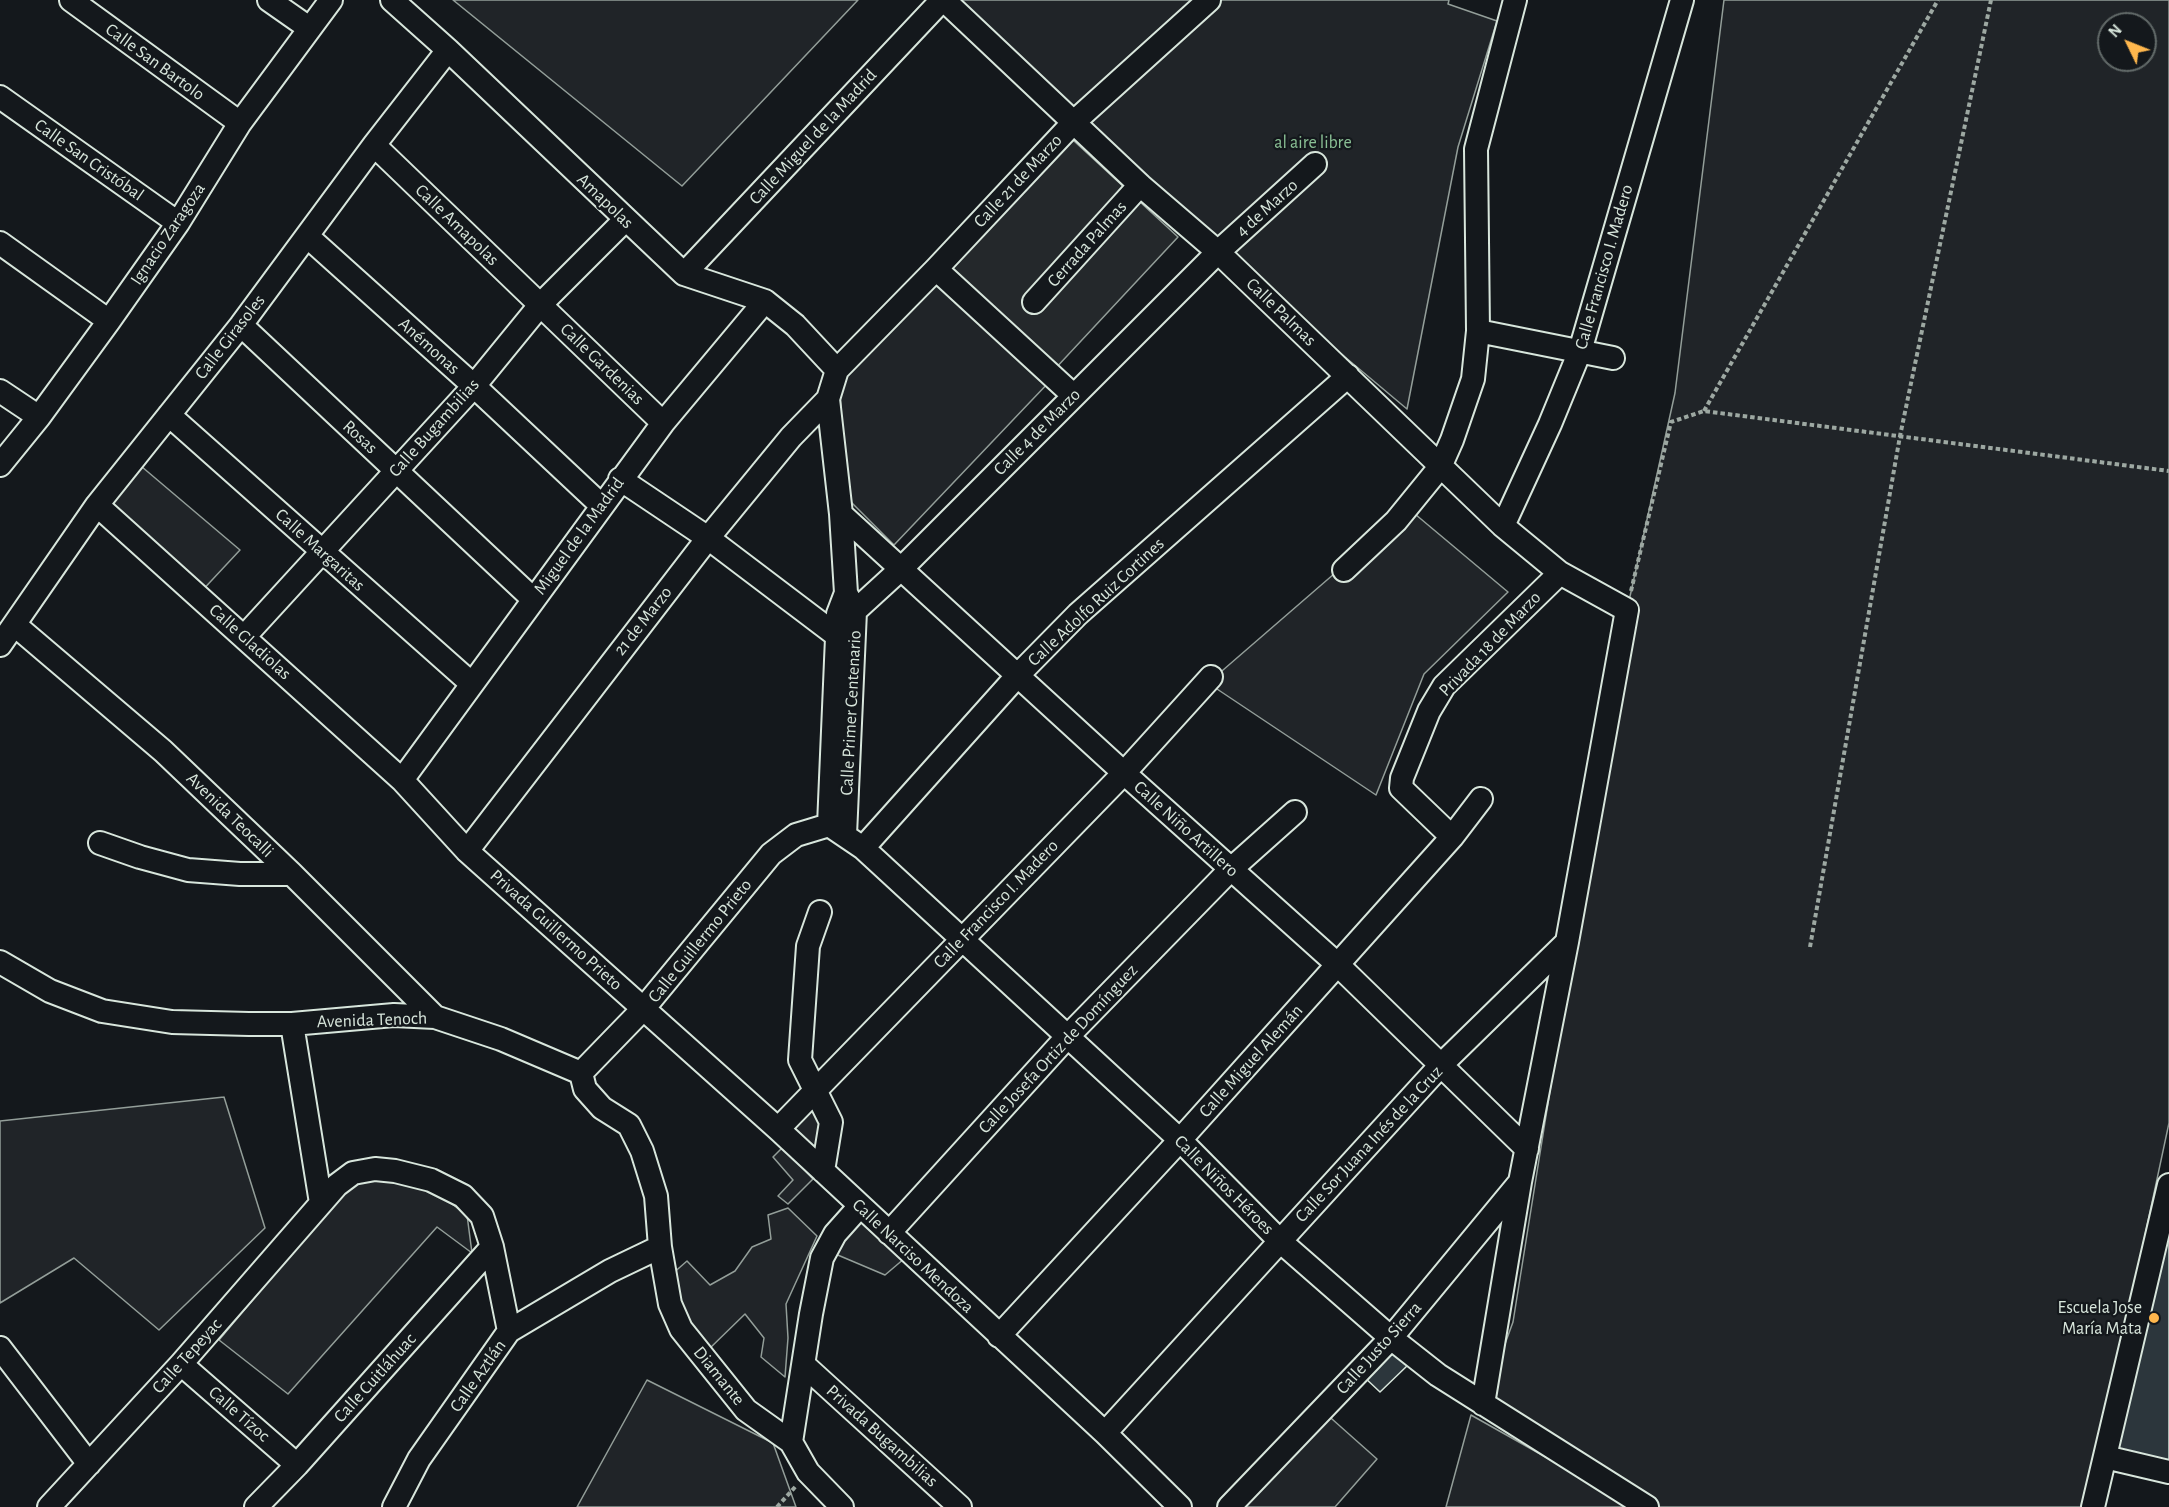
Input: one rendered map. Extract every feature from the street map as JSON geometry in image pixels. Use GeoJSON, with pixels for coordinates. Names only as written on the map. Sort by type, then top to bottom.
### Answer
{"type":"FeatureCollection","features":[{"type":"Feature","properties":{"kind":"street","name":"Calle San Bartolo"},"geometry":{"type":"LineString","coordinates":[[70,0],[240,123]]}},
{"type":"Feature","properties":{"kind":"street"},"geometry":{"type":"LineString","coordinates":[[269,0],[309,28]]}},
{"type":"Feature","properties":{"kind":"street","name":"Ignacio Zaragoza"},"geometry":{"type":"LineString","coordinates":[[0,465],[39,417],[109,321],[178,223],[240,123],[331,0]]}},
{"type":"Feature","properties":{"kind":"street","name":"Amapolas"},"geometry":{"type":"LineString","coordinates":[[392,0],[448,50],[684,274],[765,301],[795,325],[837,370]]}},
{"type":"Feature","properties":{"kind":"street","name":"Calle Palmas"},"geometry":{"type":"LineString","coordinates":[[943,0],[1140,185],[1218,252],[1503,526],[1560,573],[1627,609]]}},
{"type":"Feature","properties":{"kind":"street","name":"Calle Miguel de la Madrid"},"geometry":{"type":"LineString","coordinates":[[684,274],[943,0]]}},
{"type":"Feature","properties":{"kind":"street","name":"Calle 21 de Marzo"},"geometry":{"type":"LineString","coordinates":[[837,370],[1074,122],[1209,0]]}},
{"type":"Feature","properties":{"kind":"street"},"geometry":{"type":"LineString","coordinates":[[1344,570],[1396,521],[1440,467],[1473,379],[1478,332],[1476,149],[1515,0]]}},
{"type":"Feature","properties":{"kind":"street","name":"Calle Francisco I. Madero"},"geometry":{"type":"LineString","coordinates":[[1503,526],[1551,424],[1580,351],[1682,0]]}},
{"type":"Feature","properties":{"kind":"street","name":"Calle Girasoles"},"geometry":{"type":"LineString","coordinates":[[0,645],[97,506],[241,325],[374,145],[448,50]]}},
{"type":"Feature","properties":{"kind":"street","name":"Calle San Cristóbal"},"geometry":{"type":"LineString","coordinates":[[0,97],[178,223]]}},
{"type":"Feature","properties":{"kind":"street","name":"Calle Amapolas"},"geometry":{"type":"LineString","coordinates":[[374,145],[541,304]]}},
{"type":"Feature","properties":{"kind":"street","name":"4 de Marzo"},"geometry":{"type":"LineString","coordinates":[[1218,252],[1316,164]]}},
{"type":"Feature","properties":{"kind":"street","name":"Cerrada Palmas"},"geometry":{"type":"LineString","coordinates":[[1034,302],[1140,185]]}},
{"type":"Feature","properties":{"kind":"street","name":"Calle Bugambilias"},"geometry":{"type":"LineString","coordinates":[[244,637],[474,386],[541,304],[625,220]]}},
{"type":"Feature","properties":{"kind":"street","name":"Anémonas"},"geometry":{"type":"LineString","coordinates":[[307,236],[474,386],[602,506]]}},
{"type":"Feature","properties":{"kind":"street"},"geometry":{"type":"LineString","coordinates":[[0,243],[109,321]]}},
{"type":"Feature","properties":{"kind":"street","name":"Calle 4 de Marzo"},"geometry":{"type":"LineString","coordinates":[[851,602],[902,568],[1218,252]]}},
{"type":"Feature","properties":{"kind":"street"},"geometry":{"type":"LineString","coordinates":[[936,269],[1073,395]]}},
{"type":"Feature","properties":{"kind":"street","name":"Miguel de la Madrid"},"geometry":{"type":"LineString","coordinates":[[402,780],[620,479],[663,423],[765,301]]}},
{"type":"Feature","properties":{"kind":"street","name":"Calle Gardenias"},"geometry":{"type":"LineString","coordinates":[[541,304],[663,423]]}},
{"type":"Feature","properties":{"kind":"street","name":"Rosas"},"geometry":{"type":"LineString","coordinates":[[241,325],[533,599]]}},
{"type":"Feature","properties":{"kind":"street"},"geometry":{"type":"LineString","coordinates":[[1478,332],[1613,358]]}},
{"type":"Feature","properties":{"kind":"street","name":"Calle Primer Centenario"},"geometry":{"type":"LineString","coordinates":[[837,370],[828,399],[851,602],[846,836]]}},
{"type":"Feature","properties":{"kind":"street","name":"Calle Adolfo Ruiz Cortines"},"geometry":{"type":"LineString","coordinates":[[846,836],[1018,675],[1078,614],[1348,376]]}},
{"type":"Feature","properties":{"kind":"street"},"geometry":{"type":"LineString","coordinates":[[0,391],[39,417]]}},
{"type":"Feature","properties":{"kind":"street","name":"21 de Marzo"},"geometry":{"type":"LineString","coordinates":[[467,851],[708,538],[791,437],[828,399]]}},
{"type":"Feature","properties":{"kind":"street","name":"Calle Margaritas"},"geometry":{"type":"LineString","coordinates":[[169,415],[472,684]]}},
{"type":"Feature","properties":{"kind":"street"},"geometry":{"type":"LineString","coordinates":[[620,479],[708,538],[836,635]]}},
{"type":"Feature","properties":{"kind":"street","name":"Calle Gladiolas"},"geometry":{"type":"LineString","coordinates":[[97,506],[402,780]]}},
{"type":"Feature","properties":{"kind":"street","name":"Calle Niño Artillero"},"geometry":{"type":"LineString","coordinates":[[841,514],[1230,870],[1337,964],[1527,1149]]}},
{"type":"Feature","properties":{"kind":"street","name":"Privada 18 de Marzo"},"geometry":{"type":"LineString","coordinates":[[1452,837],[1401,788],[1402,778],[1429,711],[1444,686],[1560,573]]}},
{"type":"Feature","properties":{"kind":"street","name":"Calle Primer Centenario"},"geometry":{"type":"LineString","coordinates":[[846,836],[836,635],[838,614],[851,602]]}},
{"type":"Feature","properties":{"kind":"street"},"geometry":{"type":"LineString","coordinates":[[1483,1404],[1520,1182],[1567,942],[1627,609]]}},
{"type":"Feature","properties":{"kind":"street","name":"Avenida Teocalli"},"geometry":{"type":"LineString","coordinates":[[15,625],[163,751],[292,874],[435,1017]]}},
{"type":"Feature","properties":{"kind":"street","name":"Calle Francisco I. Madero"},"geometry":{"type":"LineString","coordinates":[[778,1129],[1124,773],[1211,677]]}},
{"type":"Feature","properties":{"kind":"street"},"geometry":{"type":"LineString","coordinates":[[402,780],[467,851]]}},
{"type":"Feature","properties":{"kind":"street","name":"Calle Miguel Alemán"},"geometry":{"type":"LineString","coordinates":[[999,1336],[1180,1140],[1452,837],[1481,799]]}},
{"type":"Feature","properties":{"kind":"street","name":"Calle Josefa Ortiz de Domínguez"},"geometry":{"type":"LineString","coordinates":[[889,1233],[1068,1036],[1230,870],[1295,812]]}},
{"type":"Feature","properties":{"kind":"street","name":"Calle Guillermo Prieto"},"geometry":{"type":"LineString","coordinates":[[580,1074],[644,1008],[771,854],[796,835],[846,836]]}},
{"type":"Feature","properties":{"kind":"street","name":"Calle Niños Héroes"},"geometry":{"type":"LineString","coordinates":[[846,836],[1180,1140],[1280,1241],[1391,1338],[1438,1375],[1647,1507]]}},
{"type":"Feature","properties":{"kind":"street"},"geometry":{"type":"LineString","coordinates":[[100,843],[188,870],[240,874],[292,874]]}},
{"type":"Feature","properties":{"kind":"street","name":"Privada Guillermo Prieto"},"geometry":{"type":"LineString","coordinates":[[467,851],[644,1008]]}},
{"type":"Feature","properties":{"kind":"street"},"geometry":{"type":"LineString","coordinates":[[820,912],[808,946],[800,1060],[831,1122],[823,1171]]}},
{"type":"Feature","properties":{"kind":"street","name":"Calle Sor Juana Inés de la Cruz"},"geometry":{"type":"LineString","coordinates":[[1105,1433],[1441,1065],[1567,942]]}},
{"type":"Feature","properties":{"kind":"street","name":"Avenida Tenoch"},"geometry":{"type":"LineString","coordinates":[[0,962],[50,991],[102,1011],[172,1022],[292,1024],[394,1015],[435,1017],[501,1039],[580,1074]]}},
{"type":"Feature","properties":{"kind":"street","name":"Calle Narciso Mendoza"},"geometry":{"type":"LineString","coordinates":[[644,1008],[778,1129],[1105,1433],[1180,1507]]}},
{"type":"Feature","properties":{"kind":"street"},"geometry":{"type":"LineString","coordinates":[[292,1024],[321,1203]]}},
{"type":"Feature","properties":{"kind":"street"},"geometry":{"type":"LineString","coordinates":[[580,1074],[585,1089],[602,1108],[629,1125],[642,1150],[656,1196],[660,1247]]}},
{"type":"Feature","properties":{"kind":"street","name":"Calle Tepeyac"},"geometry":{"type":"LineString","coordinates":[[49,1507],[181,1364],[337,1185],[353,1173],[375,1169],[396,1171],[431,1180],[462,1196],[482,1216],[492,1247],[509,1331]]}},
{"type":"Feature","properties":{"kind":"street","name":"Calle Justo Sierra"},"geometry":{"type":"LineString","coordinates":[[1229,1507],[1391,1338],[1520,1182]]}},
{"type":"Feature","properties":{"kind":"street"},"geometry":{"type":"LineString","coordinates":[[2093,1507],[2169,1185]]}},
{"type":"Feature","properties":{"kind":"street"},"geometry":{"type":"LineString","coordinates":[[791,1442],[822,1258],[835,1234],[860,1206]]}},
{"type":"Feature","properties":{"kind":"street","name":"Calle Cuitláhuac"},"geometry":{"type":"LineString","coordinates":[[256,1507],[297,1465],[492,1247]]}},
{"type":"Feature","properties":{"kind":"street","name":"Calle Aztlán"},"geometry":{"type":"LineString","coordinates":[[394,1507],[419,1459],[509,1331],[610,1271],[660,1247]]}},
{"type":"Feature","properties":{"kind":"street","name":"Diamante"},"geometry":{"type":"LineString","coordinates":[[660,1247],[670,1304],[681,1329],[746,1410],[791,1442],[808,1472],[842,1507]]}},
{"type":"Feature","properties":{"kind":"street"},"geometry":{"type":"LineString","coordinates":[[0,1348],[89,1464]]}},
{"type":"Feature","properties":{"kind":"street","name":"Calle Tízoc"},"geometry":{"type":"LineString","coordinates":[[181,1364],[297,1465]]}},
{"type":"Feature","properties":{"kind":"street","name":"Privada Bugambilias"},"geometry":{"type":"LineString","coordinates":[[804,1365],[960,1507]]}},
{"type":"Feature","properties":{"kind":"street"},"geometry":{"type":"LineString","coordinates":[[2105,1457],[2169,1472]]}},
{"type":"Feature","properties":{"kind":"path"},"geometry":{"type":"LineString","coordinates":[[1704,411],[1938,0]]}},
{"type":"Feature","properties":{"kind":"path"},"geometry":{"type":"LineString","coordinates":[[1810,947],[1900,436],[1991,0]]}},
{"type":"Feature","properties":{"kind":"path"},"geometry":{"type":"LineString","coordinates":[[1627,609],[1671,422],[1704,411],[2169,471]]}},
{"type":"Feature","properties":{"kind":"path"},"geometry":{"type":"LineString","coordinates":[[777,1507],[808,1472]]}},
{"type":"Feature","properties":{"kind":"green space"},"geometry":{"type":"Polygon","coordinates":[[[453,0],[858,0],[682,186],[453,0]]]}},
{"type":"Feature","properties":{"kind":"green space","name":"al aire libre"},"geometry":{"type":"Polygon","coordinates":[[[957,0],[1449,0],[1448,4],[1497,21],[1458,147],[1407,409],[1203,238],[957,0]]]}},
{"type":"Feature","properties":{"kind":"green space"},"geometry":{"type":"Polygon","coordinates":[[[1724,0],[2169,0],[2169,1123],[2087,1507],[1647,1507],[1483,1404],[1513,1322],[1627,610],[1675,393],[1724,0]]]}},
{"type":"Feature","properties":{"kind":"green space"},"geometry":{"type":"Polygon","coordinates":[[[934,270],[1051,380],[894,545],[846,497],[839,375],[934,270]]]}},
{"type":"Feature","properties":{"kind":"green space"},"geometry":{"type":"Polygon","coordinates":[[[135,461],[240,550],[198,595],[100,505],[135,461]]]}},
{"type":"Feature","properties":{"kind":"green space"},"geometry":{"type":"Polygon","coordinates":[[[1409,509],[1508,592],[1424,674],[1376,795],[1208,683],[1409,509]]]}},
{"type":"Feature","properties":{"kind":"green space"},"geometry":{"type":"Polygon","coordinates":[[[224,1097],[265,1228],[159,1330],[74,1258],[0,1303],[0,1121],[224,1097]]]}},
{"type":"Feature","properties":{"kind":"green space"},"geometry":{"type":"Polygon","coordinates":[[[814,1099],[827,1122],[822,1154],[787,1123],[814,1099]]]}},
{"type":"Feature","properties":{"kind":"green space"},"geometry":{"type":"Polygon","coordinates":[[[783,1147],[813,1179],[788,1204],[778,1196],[793,1180],[773,1157],[783,1147]]]}},
{"type":"Feature","properties":{"kind":"green space"},"geometry":{"type":"Polygon","coordinates":[[[397,1173],[430,1188],[467,1215],[472,1253],[437,1227],[288,1394],[219,1340],[352,1177],[397,1173]]]}},
{"type":"Feature","properties":{"kind":"green space"},"geometry":{"type":"Polygon","coordinates":[[[788,1208],[817,1236],[786,1304],[788,1338],[785,1377],[761,1357],[764,1338],[745,1314],[708,1350],[663,1282],[687,1261],[710,1285],[735,1271],[752,1247],[771,1239],[768,1215],[788,1208]]]}},
{"type":"Feature","properties":{"kind":"green space"},"geometry":{"type":"Polygon","coordinates":[[[853,1215],[905,1258],[885,1275],[833,1253],[853,1215]]]}},
{"type":"Feature","properties":{"kind":"green space"},"geometry":{"type":"Polygon","coordinates":[[[647,1380],[773,1443],[796,1507],[577,1507],[647,1380]]]}},
{"type":"Feature","properties":{"kind":"green space"},"geometry":{"type":"Polygon","coordinates":[[[1323,1411],[1377,1459],[1335,1507],[1239,1507],[1323,1411]]]}},
{"type":"Feature","properties":{"kind":"green space"},"geometry":{"type":"Polygon","coordinates":[[[1471,1415],[1634,1507],[1446,1507],[1471,1415]]]}},
{"type":"Feature","properties":{"kind":"shaded area"},"geometry":{"type":"Polygon","coordinates":[[[1061,129],[1178,237],[1053,371],[937,262],[1061,129]]]}},
{"type":"Feature","properties":{"kind":"building","name":"Escuela Jose María Mata"},"geometry":{"type":"Polygon","coordinates":[[[2169,1187],[2169,1461],[2109,1448],[2169,1187]]]}},
{"type":"Feature","properties":{"kind":"building"},"geometry":{"type":"Polygon","coordinates":[[[1388,1349],[1408,1365],[1380,1392],[1363,1376],[1388,1349]]]}},
{"type":"Feature","properties":{"kind":"place","name":"Escuela Jose María Mata"},"geometry":{"type":"Point","coordinates":[2154,1318]}}]}
